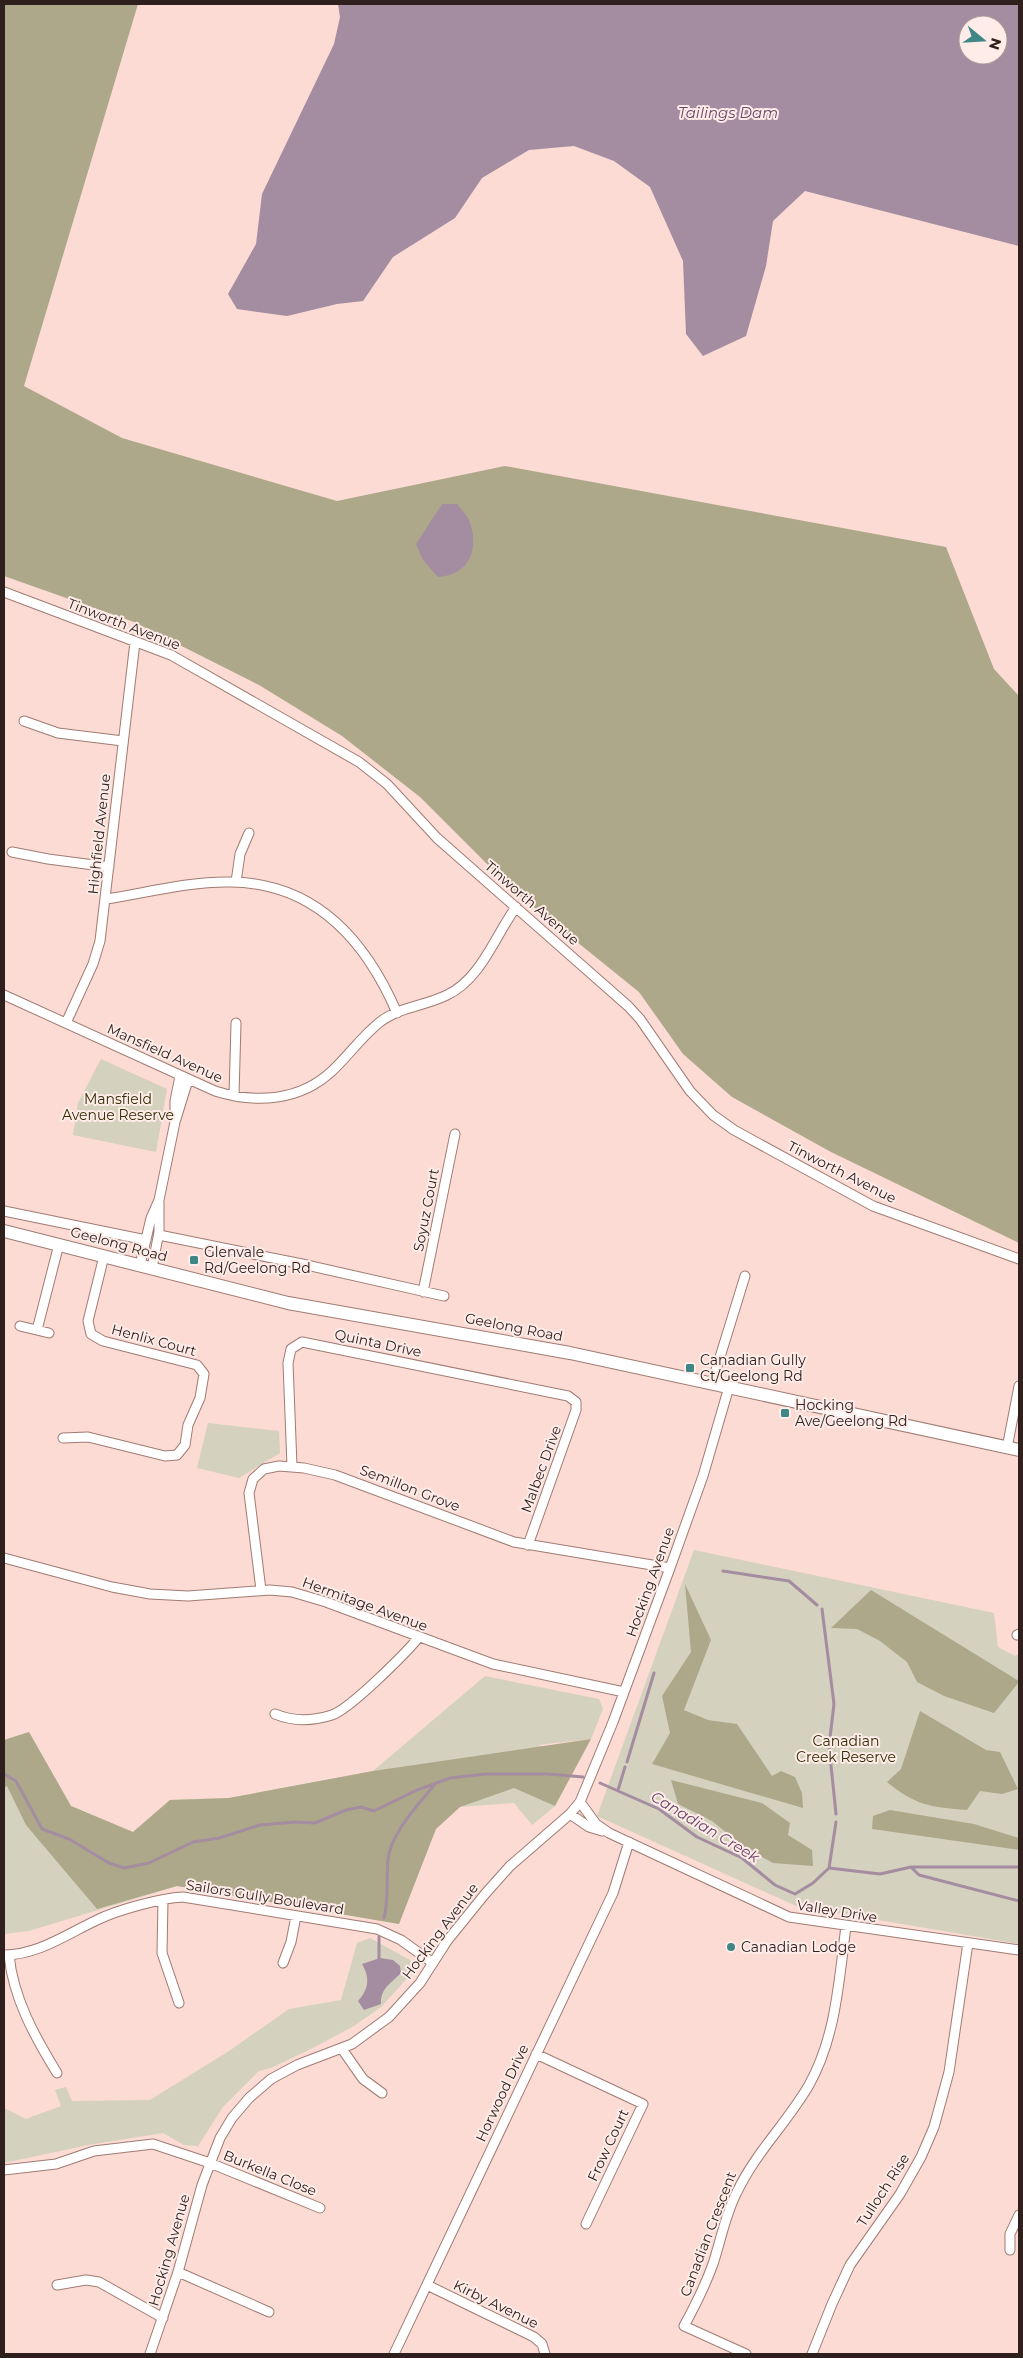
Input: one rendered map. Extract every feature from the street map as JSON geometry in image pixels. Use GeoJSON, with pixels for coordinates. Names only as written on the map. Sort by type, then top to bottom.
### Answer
{"type":"FeatureCollection","features":[{"type":"Feature","properties":{"kind":"main road","name":"Geelong Road"},"geometry":{"type":"LineString","coordinates":[[4,1231],[310,1308],[514,1342],[1013,1449]]}},
{"type":"Feature","properties":{"kind":"street","name":"Tinworth Avenue"},"geometry":{"type":"LineString","coordinates":[[4,592],[159,650],[188,664],[359,762],[387,784],[437,838],[634,1013],[682,1083],[726,1125],[872,1206],[1019,1259]]}},
{"type":"Feature","properties":{"kind":"street","name":"Highfield Avenue"},"geometry":{"type":"LineString","coordinates":[[66,1023],[98,952],[106,899],[135,642]]}},
{"type":"Feature","properties":{"kind":"street"},"geometry":{"type":"LineString","coordinates":[[24,721],[58,733],[124,741]]}},
{"type":"Feature","properties":{"kind":"street"},"geometry":{"type":"LineString","coordinates":[[236,882],[239,859],[249,833]]}},
{"type":"Feature","properties":{"kind":"street"},"geometry":{"type":"LineString","coordinates":[[12,852],[48,860],[109,867]]}},
{"type":"Feature","properties":{"kind":"street"},"geometry":{"type":"LineString","coordinates":[[106,899],[207,884],[236,882],[289,895],[331,918],[352,937],[368,957],[397,1013]]}},
{"type":"Feature","properties":{"kind":"street","name":"Mansfield Avenue"},"geometry":{"type":"LineString","coordinates":[[4,995],[184,1078],[234,1096],[263,1100],[302,1090],[327,1076],[381,1021],[397,1013],[444,996],[463,984],[480,964],[516,907]]}},
{"type":"Feature","properties":{"kind":"street"},"geometry":{"type":"LineString","coordinates":[[234,1096],[236,1023]]}},
{"type":"Feature","properties":{"kind":"street"},"geometry":{"type":"LineString","coordinates":[[146,1266],[146,1238],[159,1200],[175,1122],[175,1101],[184,1078]]}},
{"type":"Feature","properties":{"kind":"street","name":"Soyuz Court"},"geometry":{"type":"LineString","coordinates":[[423,1292],[455,1134]]}},
{"type":"Feature","properties":{"kind":"street"},"geometry":{"type":"LineString","coordinates":[[146,1266],[158,1237],[159,1200]]}},
{"type":"Feature","properties":{"kind":"street","name":"Geelong Road"},"geometry":{"type":"LineString","coordinates":[[4,1211],[146,1238],[158,1237],[444,1296]]}},
{"type":"Feature","properties":{"kind":"street"},"geometry":{"type":"LineString","coordinates":[[38,1330],[59,1244]]}},
{"type":"Feature","properties":{"kind":"street","name":"Henlix Court"},"geometry":{"type":"LineString","coordinates":[[63,1438],[88,1437],[165,1456],[177,1455],[185,1445],[188,1425],[204,1386],[204,1374],[197,1365],[103,1341],[91,1334],[88,1321],[104,1256]]}},
{"type":"Feature","properties":{"kind":"street"},"geometry":{"type":"LineString","coordinates":[[712,1383],[745,1276]]}},
{"type":"Feature","properties":{"kind":"street"},"geometry":{"type":"LineString","coordinates":[[20,1326],[49,1333]]}},
{"type":"Feature","properties":{"kind":"street","name":"Quinta Drive"},"geometry":{"type":"LineString","coordinates":[[292,1466],[288,1363],[291,1349],[302,1342],[564,1395],[575,1402]]}},
{"type":"Feature","properties":{"kind":"street"},"geometry":{"type":"LineString","coordinates":[[1013,1449],[1019,1386]]}},
{"type":"Feature","properties":{"kind":"street","name":"Hocking Avenue"},"geometry":{"type":"LineString","coordinates":[[150,2354],[178,2272],[210,2163],[220,2138],[232,2118],[262,2086],[292,2068],[342,2048],[361,2038],[389,2017],[415,1990],[472,1909],[498,1879],[534,1844],[570,1814],[580,1802],[624,1692],[670,1568],[703,1476],[729,1388]]}},
{"type":"Feature","properties":{"kind":"street","name":"Malbec Drive"},"geometry":{"type":"LineString","coordinates":[[528,1545],[576,1410],[575,1402]]}},
{"type":"Feature","properties":{"kind":"street","name":"Semillon Grove"},"geometry":{"type":"LineString","coordinates":[[261,1590],[250,1486],[255,1476],[268,1468],[292,1466],[340,1476],[507,1540],[670,1568]]}},
{"type":"Feature","properties":{"kind":"street","name":"Hermitage Avenue"},"geometry":{"type":"LineString","coordinates":[[4,1558],[150,1594],[188,1596],[261,1590],[287,1591],[313,1597],[506,1668],[624,1692]]}},
{"type":"Feature","properties":{"kind":"street"},"geometry":{"type":"LineString","coordinates":[[275,1714],[298,1720],[334,1714],[402,1657],[419,1637]]}},
{"type":"Feature","properties":{"kind":"street","name":"Valley Drive"},"geometry":{"type":"LineString","coordinates":[[580,1802],[596,1824],[609,1833]]}},
{"type":"Feature","properties":{"kind":"street","name":"Valley Drive"},"geometry":{"type":"LineString","coordinates":[[570,1814],[590,1827],[629,1842],[784,1916],[1019,1950]]}},
{"type":"Feature","properties":{"kind":"street","name":"Horwood Drive"},"geometry":{"type":"LineString","coordinates":[[394,2354],[613,1893],[629,1842]]}},
{"type":"Feature","properties":{"kind":"street","name":"Sailors Gully Boulevard"},"geometry":{"type":"LineString","coordinates":[[6,1955],[46,1946],[100,1918],[162,1900],[196,1898],[380,1930],[401,1940],[433,1963]]}},
{"type":"Feature","properties":{"kind":"street"},"geometry":{"type":"LineString","coordinates":[[162,1900],[162,1954],[179,2003]]}},
{"type":"Feature","properties":{"kind":"street"},"geometry":{"type":"LineString","coordinates":[[283,1963],[291,1942],[296,1916]]}},
{"type":"Feature","properties":{"kind":"street","name":"Canadian Crescent"},"geometry":{"type":"LineString","coordinates":[[746,2354],[684,2326],[709,2274],[728,2213],[741,2183],[759,2153],[798,2103],[821,2058],[833,2019],[846,1926]]}},
{"type":"Feature","properties":{"kind":"street","name":"Tulloch Rise"},"geometry":{"type":"LineString","coordinates":[[812,2354],[848,2270],[910,2178],[938,2117],[951,2063],[968,1943]]}},
{"type":"Feature","properties":{"kind":"street"},"geometry":{"type":"LineString","coordinates":[[6,1955],[23,2010],[57,2073]]}},
{"type":"Feature","properties":{"kind":"street"},"geometry":{"type":"LineString","coordinates":[[342,2048],[363,2079],[382,2093]]}},
{"type":"Feature","properties":{"kind":"street","name":"Frow Court"},"geometry":{"type":"LineString","coordinates":[[536,2054],[643,2104],[586,2224]]}},
{"type":"Feature","properties":{"kind":"street","name":"Burkella Close"},"geometry":{"type":"LineString","coordinates":[[4,2170],[56,2164],[94,2151],[149,2144],[166,2147],[210,2163],[320,2208]]}},
{"type":"Feature","properties":{"kind":"street"},"geometry":{"type":"LineString","coordinates":[[1010,2250],[1010,2234],[1019,2215]]}},
{"type":"Feature","properties":{"kind":"street"},"geometry":{"type":"LineString","coordinates":[[178,2272],[270,2312]]}},
{"type":"Feature","properties":{"kind":"street"},"geometry":{"type":"LineString","coordinates":[[57,2286],[86,2280],[99,2282],[163,2318]]}},
{"type":"Feature","properties":{"kind":"street","name":"Kirby Avenue"},"geometry":{"type":"LineString","coordinates":[[426,2285],[532,2335],[540,2342],[544,2354]]}},
{"type":"Feature","properties":{"kind":"green space","name":"Mansfield Avenue Reserve"},"geometry":{"type":"Polygon","coordinates":[[[101,1059],[167,1089],[156,1152],[73,1135],[78,1103],[101,1059]]]}},
{"type":"Feature","properties":{"kind":"green space"},"geometry":{"type":"Polygon","coordinates":[[[208,1423],[279,1431],[280,1453],[239,1478],[197,1468],[208,1423]]]}},
{"type":"Feature","properties":{"kind":"green space","name":"Canadian Creek Reserve"},"geometry":{"type":"Polygon","coordinates":[[[694,1550],[994,1613],[998,1647],[1015,1656],[1019,1654],[1019,1944],[796,1906],[597,1816],[694,1550]]]}},
{"type":"Feature","properties":{"kind":"green space"},"geometry":{"type":"Polygon","coordinates":[[[485,1676],[599,1699],[603,1709],[591,1739],[537,1745],[573,1751],[555,1806],[532,1825],[514,1803],[460,1807],[428,1836],[399,1924],[177,1886],[29,1931],[4,1934],[4,1740],[29,1732],[71,1806],[133,1832],[170,1800],[229,1798],[373,1771],[485,1676]]]}},
{"type":"Feature","properties":{"kind":"green space"},"geometry":{"type":"Polygon","coordinates":[[[370,1938],[410,1960],[413,1972],[381,2007],[354,2026],[271,2068],[259,2071],[223,2107],[198,2146],[184,2145],[163,2133],[88,2145],[4,2163],[4,2108],[26,2119],[61,2106],[55,2090],[66,2087],[72,2101],[150,2100],[229,2051],[289,2009],[341,2000],[357,1943],[370,1938]]]}},
{"type":"Feature","properties":{"kind":"shaded area"},"geometry":{"type":"Polygon","coordinates":[[[4,4],[138,4],[24,386],[122,438],[337,501],[505,466],[946,547],[994,669],[1019,696],[1019,1243],[831,1152],[732,1097],[683,1054],[639,992],[515,892],[420,797],[342,736],[259,685],[134,622],[4,576],[4,4]]]}},
{"type":"Feature","properties":{"kind":"shaded area"},"geometry":{"type":"Polygon","coordinates":[[[685,1584],[711,1640],[684,1710],[708,1720],[737,1724],[772,1776],[781,1771],[795,1777],[802,1793],[803,1808],[652,1764],[670,1733],[662,1696],[691,1652],[685,1584]]]}},
{"type":"Feature","properties":{"kind":"shaded area"},"geometry":{"type":"Polygon","coordinates":[[[871,1590],[1019,1682],[994,1713],[944,1696],[917,1682],[907,1662],[880,1641],[857,1629],[831,1628],[871,1590]]]}},
{"type":"Feature","properties":{"kind":"shaded area"},"geometry":{"type":"Polygon","coordinates":[[[920,1711],[986,1750],[1000,1752],[1018,1789],[1002,1794],[980,1791],[967,1810],[924,1804],[897,1790],[887,1782],[901,1769],[920,1711]]]}},
{"type":"Feature","properties":{"kind":"shaded area"},"geometry":{"type":"Polygon","coordinates":[[[29,1732],[71,1806],[133,1832],[170,1800],[229,1798],[373,1771],[591,1739],[555,1806],[514,1788],[460,1807],[436,1829],[399,1924],[177,1886],[97,1909],[26,1825],[7,1786],[4,1788],[4,1740],[29,1732]]]}},
{"type":"Feature","properties":{"kind":"shaded area"},"geometry":{"type":"Polygon","coordinates":[[[671,1780],[762,1803],[790,1823],[788,1835],[812,1850],[813,1866],[773,1863],[744,1847],[712,1821],[678,1804],[671,1780]]]}},
{"type":"Feature","properties":{"kind":"shaded area"},"geometry":{"type":"Polygon","coordinates":[[[890,1810],[974,1824],[1019,1838],[1019,1850],[872,1829],[873,1816],[890,1810]]]}},
{"type":"Feature","properties":{"kind":"water","name":"Tailings Dam"},"geometry":{"type":"Polygon","coordinates":[[[338,4],[1019,4],[1019,246],[805,191],[773,221],[766,266],[746,336],[703,356],[686,334],[683,261],[650,187],[614,161],[574,146],[529,150],[482,178],[455,218],[393,257],[363,301],[337,304],[287,316],[237,309],[228,294],[256,244],[262,194],[334,44],[340,17],[338,4]]]}},
{"type":"Feature","properties":{"kind":"water"},"geometry":{"type":"Polygon","coordinates":[[[442,504],[457,504],[469,520],[473,540],[470,558],[465,565],[449,575],[438,577],[423,560],[416,544],[442,504]]]}},
{"type":"Feature","properties":{"kind":"water"},"geometry":{"type":"Polygon","coordinates":[[[380,1958],[393,1960],[400,1966],[401,1973],[384,1990],[381,2004],[364,2010],[358,2001],[367,1983],[362,1964],[380,1958]]]}},
{"type":"Feature","properties":{"kind":"waterway"},"geometry":{"type":"LineString","coordinates":[[723,1571],[789,1581],[817,1605]]}},
{"type":"Feature","properties":{"kind":"waterway"},"geometry":{"type":"LineString","coordinates":[[822,1609],[834,1704],[829,1746],[836,1814]]}},
{"type":"Feature","properties":{"kind":"waterway"},"geometry":{"type":"LineString","coordinates":[[627,1762],[654,1673]]}},
{"type":"Feature","properties":{"kind":"waterway"},"geometry":{"type":"LineString","coordinates":[[618,1790],[625,1767]]}},
{"type":"Feature","properties":{"kind":"waterway","name":"Canadian Creek"},"geometry":{"type":"LineString","coordinates":[[4,1774],[16,1781],[42,1829],[69,1839],[109,1863],[124,1868],[149,1863],[193,1842],[219,1838],[260,1825],[295,1822],[315,1823],[346,1810],[361,1807],[374,1811],[417,1790],[450,1778],[486,1774],[548,1774],[583,1777]]}},
{"type":"Feature","properties":{"kind":"waterway","name":"Canadian Creek"},"geometry":{"type":"LineString","coordinates":[[600,1783],[659,1809],[697,1837],[742,1858],[775,1885],[795,1894],[813,1883],[829,1868],[880,1874],[911,1867],[919,1875],[1019,1901]]}},
{"type":"Feature","properties":{"kind":"waterway"},"geometry":{"type":"LineString","coordinates":[[384,1918],[390,1850],[406,1820],[435,1784]]}},
{"type":"Feature","properties":{"kind":"waterway"},"geometry":{"type":"LineString","coordinates":[[829,1868],[836,1822]]}},
{"type":"Feature","properties":{"kind":"waterway"},"geometry":{"type":"LineString","coordinates":[[912,1867],[1019,1867]]}},
{"type":"Feature","properties":{"kind":"waterway"},"geometry":{"type":"LineString","coordinates":[[379,1937],[379,1960]]}},
{"type":"Feature","properties":{"kind":"place","name":"Glenvale Rd/Geelong Rd"},"geometry":{"type":"Point","coordinates":[194,1260]}},
{"type":"Feature","properties":{"kind":"place","name":"Canadian Gully Ct/Geelong Rd"},"geometry":{"type":"Point","coordinates":[690,1368]}},
{"type":"Feature","properties":{"kind":"place","name":"Hocking Ave/Geelong Rd"},"geometry":{"type":"Point","coordinates":[785,1413]}},
{"type":"Feature","properties":{"kind":"place","name":"Canadian Lodge"},"geometry":{"type":"Point","coordinates":[731,1947]}}]}
